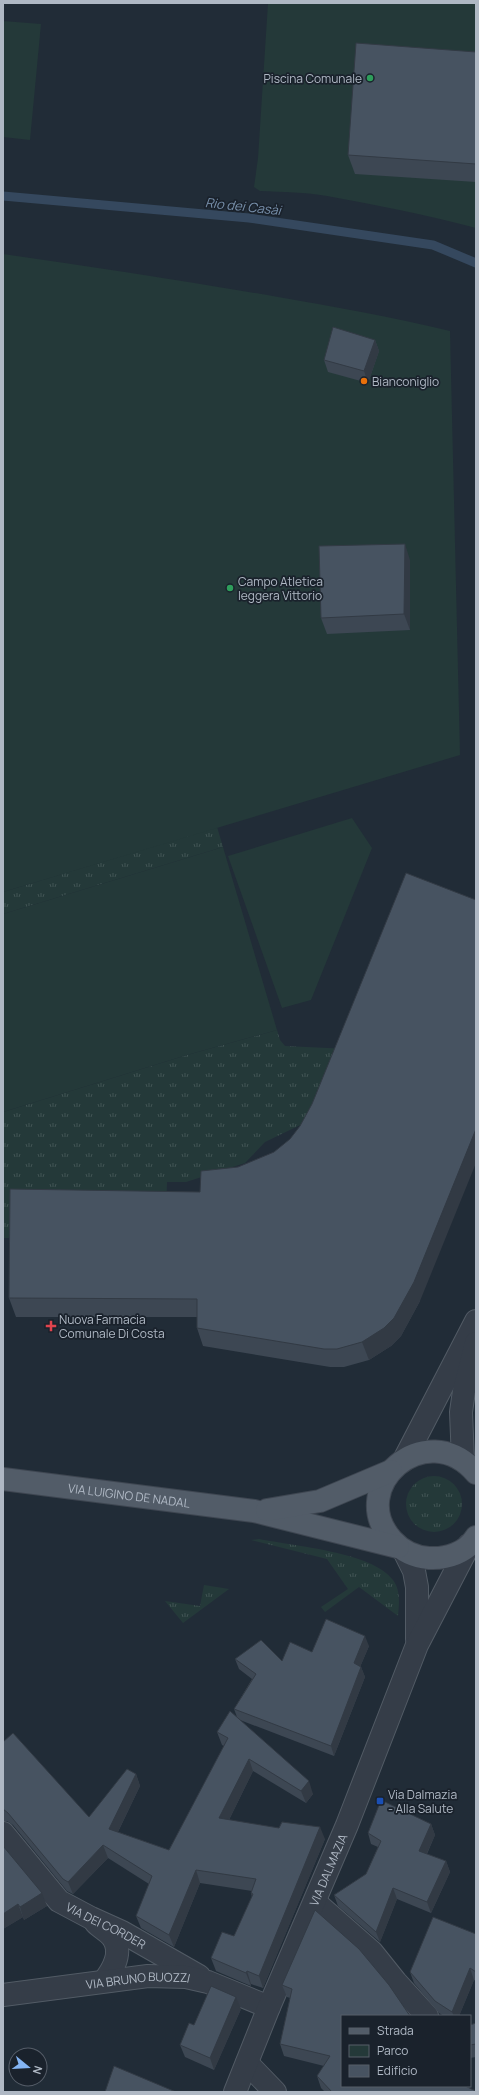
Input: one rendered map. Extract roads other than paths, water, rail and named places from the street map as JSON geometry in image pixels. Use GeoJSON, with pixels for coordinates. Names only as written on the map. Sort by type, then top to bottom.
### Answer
{"type":"FeatureCollection","features":[{"type":"Feature","properties":{"kind":"main road","name":"VIA LUIGINO DE NADAL"},"geometry":{"type":"LineString","coordinates":[[254,1511],[288,1508],[320,1502],[398,1465],[419,1452],[434,1450],[449,1453],[471,1465]]}},
{"type":"Feature","properties":{"kind":"main road"},"geometry":{"type":"LineString","coordinates":[[398,1465],[382,1485],[379,1502],[380,1513],[387,1534],[401,1549]]}},
{"type":"Feature","properties":{"kind":"main road","name":"VIA LUIGINO DE NADAL"},"geometry":{"type":"LineString","coordinates":[[3,1479],[254,1511],[401,1549],[420,1558],[437,1559],[454,1555],[474,1540]]}},
{"type":"Feature","properties":{"kind":"street"},"geometry":{"type":"LineString","coordinates":[[398,1465],[476,1321]]}},
{"type":"Feature","properties":{"kind":"street"},"geometry":{"type":"LineString","coordinates":[[471,1465],[461,1412],[464,1391],[476,1343]]}},
{"type":"Feature","properties":{"kind":"street","name":"VIA DALMAZIA"},"geometry":{"type":"LineString","coordinates":[[235,2092],[269,2007],[347,1825],[416,1645],[474,1540]]}},
{"type":"Feature","properties":{"kind":"street","name":"VIA DALMAZIA"},"geometry":{"type":"LineString","coordinates":[[401,1549],[414,1571],[417,1586],[416,1645]]}},
{"type":"Feature","properties":{"kind":"street","name":"VIA DEI CORDER"},"geometry":{"type":"LineString","coordinates":[[3,1833],[59,1900],[91,1918],[122,1932],[208,1982]]}},
{"type":"Feature","properties":{"kind":"street"},"geometry":{"type":"LineString","coordinates":[[315,1902],[372,1952],[396,1982],[426,2015]]}},
{"type":"Feature","properties":{"kind":"street"},"geometry":{"type":"LineString","coordinates":[[91,1918],[113,1938],[116,1946],[115,1963],[112,1972],[104,1981]]}},
{"type":"Feature","properties":{"kind":"street","name":"VIA BRUNO BUOZZI"},"geometry":{"type":"LineString","coordinates":[[3,1995],[104,1981],[148,1976],[167,1976],[208,1982],[269,2007]]}},
{"type":"Feature","properties":{"kind":"street"},"geometry":{"type":"LineString","coordinates":[[247,2063],[275,2092]]}},
{"type":"Feature","properties":{"kind":"waterway","name":"Rio dei Casài"},"geometry":{"type":"LineString","coordinates":[[3,196],[249,218],[433,245],[476,263]]}},
{"type":"Feature","properties":{"kind":"place","name":"Piscina Comunale"},"geometry":{"type":"Point","coordinates":[370,78]}},
{"type":"Feature","properties":{"kind":"place","name":"Bianconiglio"},"geometry":{"type":"Point","coordinates":[364,381]}},
{"type":"Feature","properties":{"kind":"place","name":"Campo Atletica leggera Vittorio"},"geometry":{"type":"Point","coordinates":[230,588]}},
{"type":"Feature","properties":{"kind":"place","name":"Nuova Farmacia Comunale Di Costa"},"geometry":{"type":"Point","coordinates":[51,1326]}},
{"type":"Feature","properties":{"kind":"place","name":"Via Dalmazia - Alla Salute"},"geometry":{"type":"Point","coordinates":[380,1801]}}]}
